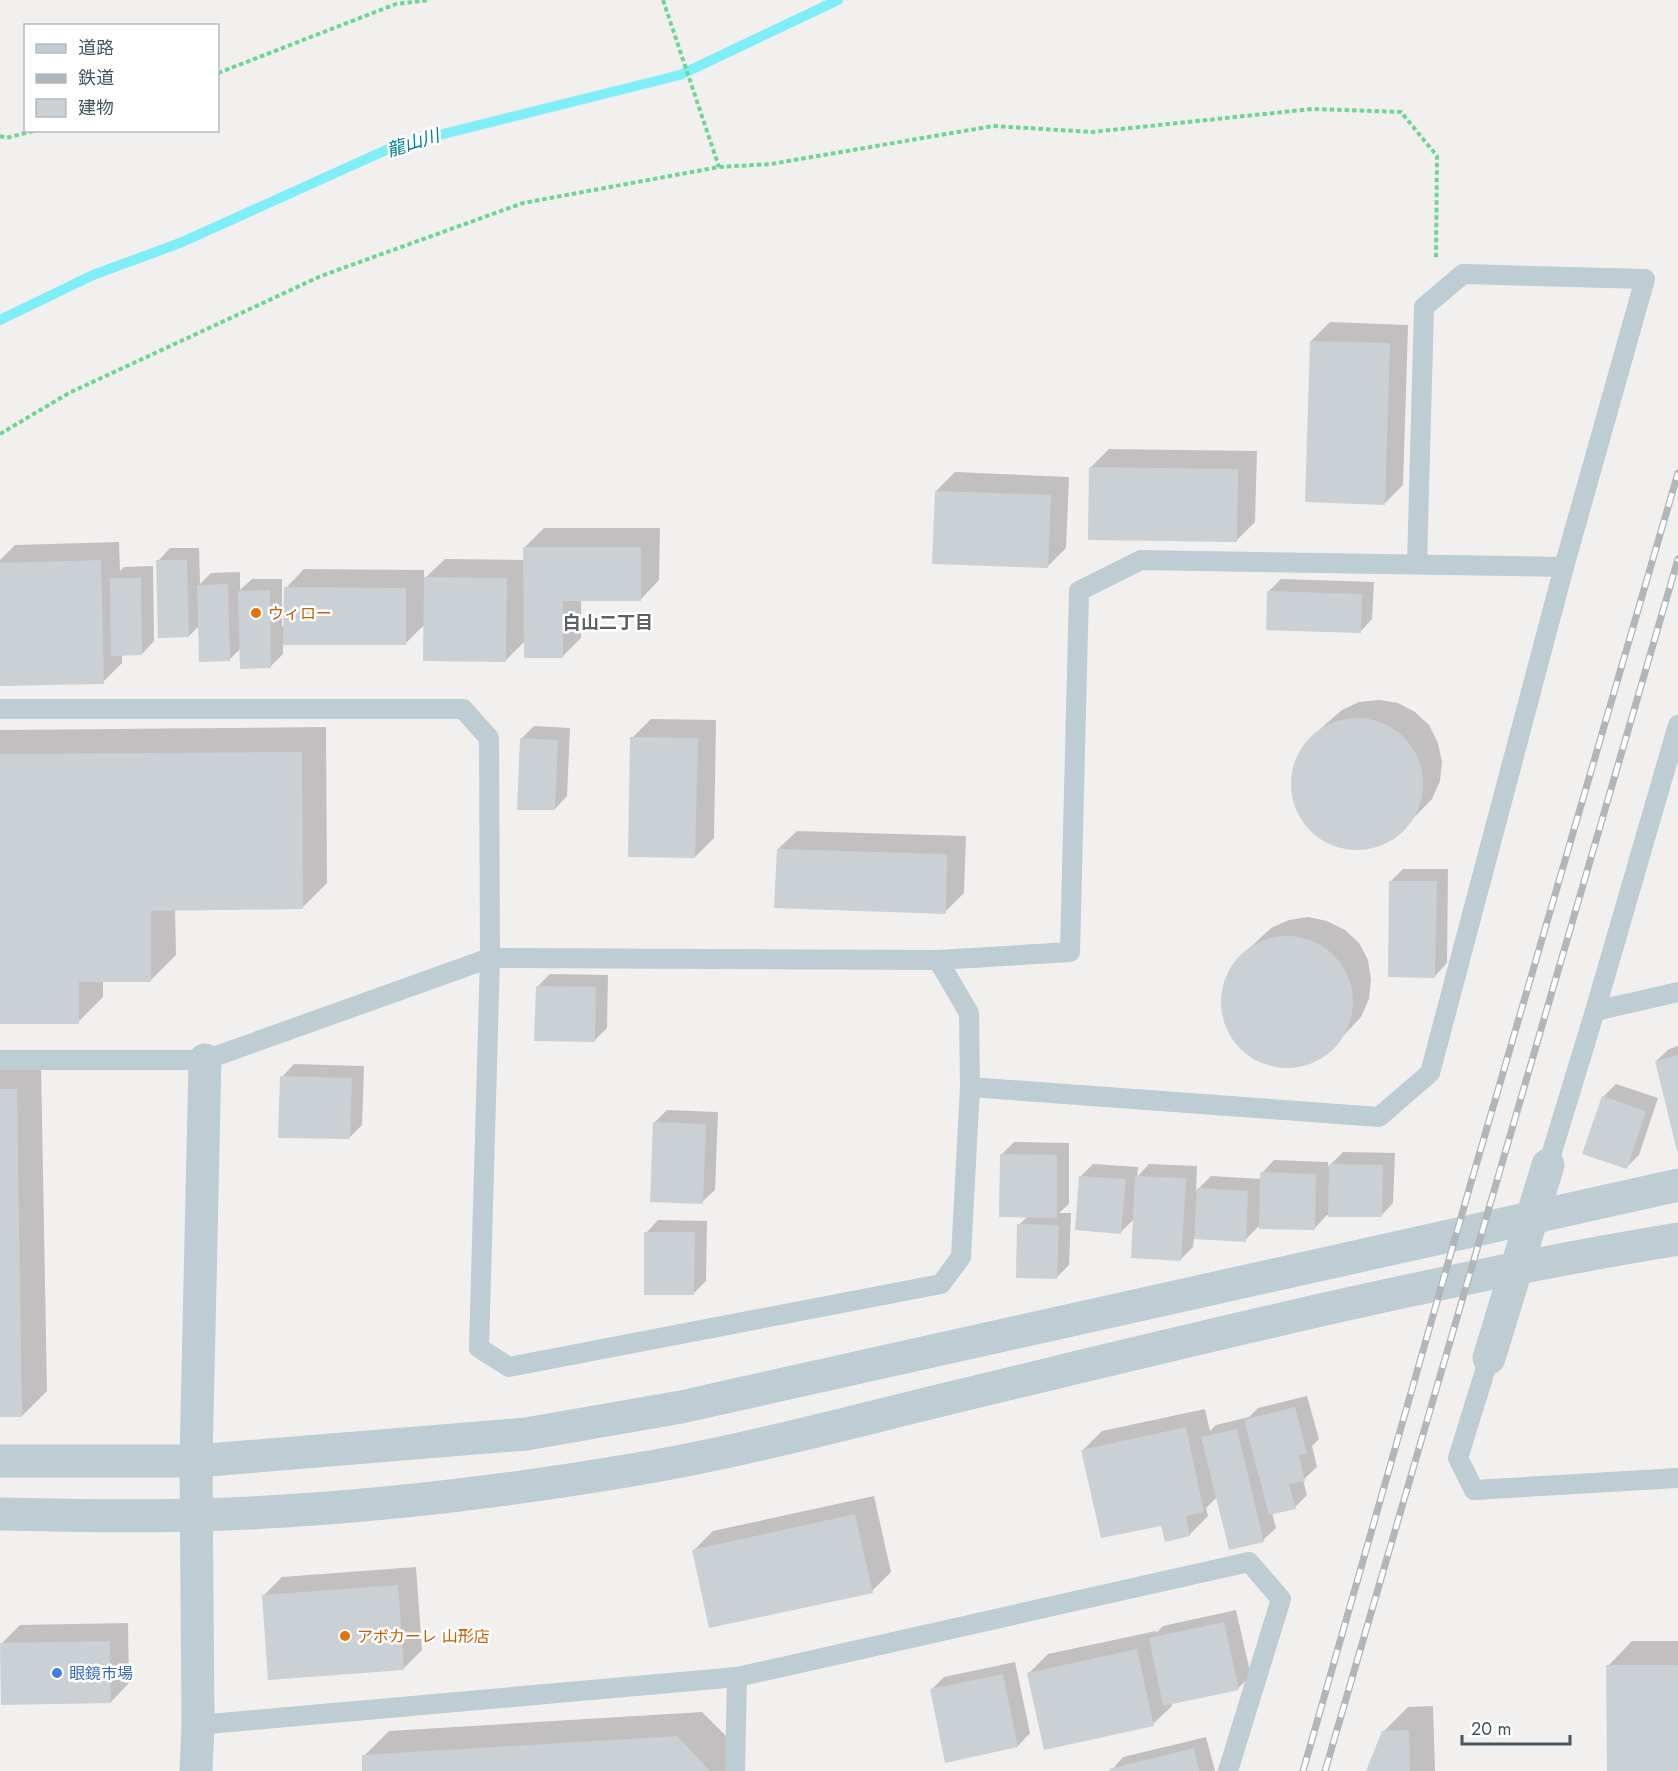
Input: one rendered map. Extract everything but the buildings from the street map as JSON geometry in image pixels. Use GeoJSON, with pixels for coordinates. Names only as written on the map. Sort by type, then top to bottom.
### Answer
{"type":"FeatureCollection","features":[{"type":"Feature","properties":{"kind":"street"},"geometry":{"type":"LineString","coordinates":[[196,1771],[198,1725],[196,1461],[205,1060]]}},
{"type":"Feature","properties":{"kind":"street"},"geometry":{"type":"LineString","coordinates":[[1489,1358],[1548,1165]]}},
{"type":"Feature","properties":{"kind":"street"},"geometry":{"type":"LineString","coordinates":[[0,1461],[196,1461],[526,1434],[681,1407],[1678,1185]]}},
{"type":"Feature","properties":{"kind":"street"},"geometry":{"type":"LineString","coordinates":[[0,1514],[196,1515],[351,1506],[520,1487],[636,1470],[1404,1292],[1565,1257],[1678,1239]]}},
{"type":"Feature","properties":{"kind":"lane"},"geometry":{"type":"LineString","coordinates":[[970,1087],[1379,1117],[1430,1074],[1564,567],[1645,279],[1463,274],[1424,306],[1417,564]]}},
{"type":"Feature","properties":{"kind":"lane"},"geometry":{"type":"LineString","coordinates":[[0,1060],[205,1060],[490,958],[938,960],[1070,952],[1079,591],[1141,560],[1564,567]]}},
{"type":"Feature","properties":{"kind":"lane"},"geometry":{"type":"LineString","coordinates":[[0,709],[464,709],[489,738],[490,958],[478,1348],[509,1367],[941,1284],[961,1257],[970,1087],[969,1014],[938,960]]}},
{"type":"Feature","properties":{"kind":"lane"},"geometry":{"type":"LineString","coordinates":[[1548,1165],[1678,725]]}},
{"type":"Feature","properties":{"kind":"lane"},"geometry":{"type":"LineString","coordinates":[[1595,1011],[1678,992]]}},
{"type":"Feature","properties":{"kind":"lane"},"geometry":{"type":"LineString","coordinates":[[1489,1358],[1458,1458],[1474,1490],[1678,1478]]}},
{"type":"Feature","properties":{"kind":"lane"},"geometry":{"type":"LineString","coordinates":[[198,1725],[737,1677],[1250,1562],[1281,1599],[1228,1771]]}},
{"type":"Feature","properties":{"kind":"lane"},"geometry":{"type":"LineString","coordinates":[[735,1771],[737,1677]]}},
{"type":"Feature","properties":{"kind":"path"},"geometry":{"type":"LineString","coordinates":[[219,73],[396,4],[430,0]]}},
{"type":"Feature","properties":{"kind":"path"},"geometry":{"type":"LineString","coordinates":[[663,0],[719,167]]}},
{"type":"Feature","properties":{"kind":"path"},"geometry":{"type":"LineString","coordinates":[[0,434],[69,393],[321,276],[523,203],[719,167],[771,164],[993,126],[1092,132],[1312,109],[1401,112],[1437,156],[1436,297]]}},
{"type":"Feature","properties":{"kind":"path"},"geometry":{"type":"LineString","coordinates":[[0,136],[6,138],[29,132]]}},
{"type":"Feature","properties":{"kind":"waterway","name":"龍山川"},"geometry":{"type":"LineString","coordinates":[[0,320],[93,275],[180,243],[395,146],[680,75],[838,0]]}},
{"type":"Feature","properties":{"kind":"railway"},"geometry":{"type":"LineString","coordinates":[[1303,1771],[1470,1186],[1678,473]]}},
{"type":"Feature","properties":{"kind":"railway"},"geometry":{"type":"LineString","coordinates":[[1325,1771],[1678,559]]}},
{"type":"Feature","properties":{"kind":"place","name":"ウィロー"},"geometry":{"type":"Point","coordinates":[256,613]}},
{"type":"Feature","properties":{"kind":"place","name":"アボカーレ 山形店"},"geometry":{"type":"Point","coordinates":[345,1636]}},
{"type":"Feature","properties":{"kind":"place","name":"眼鏡市場"},"geometry":{"type":"Point","coordinates":[57,1673]}},
{"type":"Feature","properties":{"kind":"district","name":"白山二丁目"},"geometry":{"type":"Point","coordinates":[608,623]}}]}
